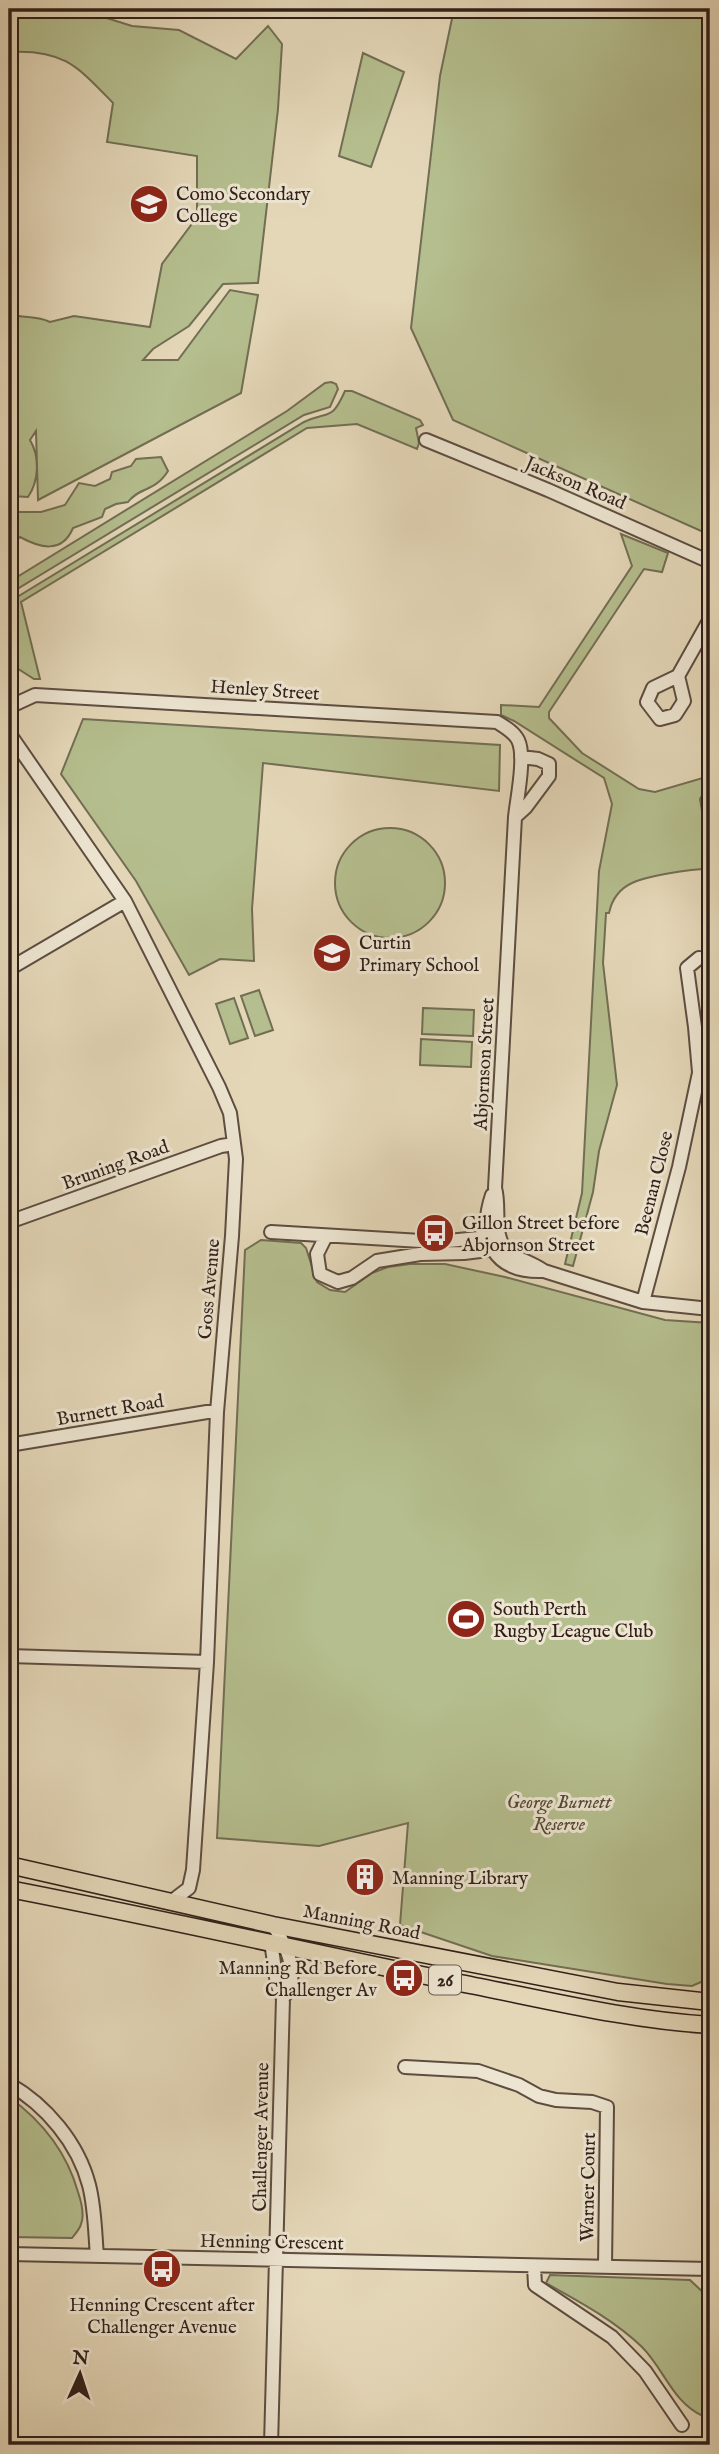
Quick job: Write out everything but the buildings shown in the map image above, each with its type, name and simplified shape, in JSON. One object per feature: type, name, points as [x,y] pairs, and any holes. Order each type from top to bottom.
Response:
[{"type":"main road","name":"Manning Road","points":[[9,1865],[273,1925],[618,1992],[710,2002]]},
{"type":"main road","name":"26","points":[[9,1889],[184,1923],[279,1946],[618,2015],[710,2025]]},
{"type":"street","name":"Jackson Road","points":[[426,440],[710,562]]},
{"type":"street","points":[[678,676],[710,619]]},
{"type":"street","name":"Henley Street","points":[[9,707],[35,695],[207,704],[497,722],[517,737]]},
{"type":"street","name":"Goss Avenue","points":[[9,733],[125,901],[230,1113],[236,1158],[217,1412],[207,1662],[192,1870],[189,1888],[172,1901]]},
{"type":"street","name":"Abjornson Street","points":[[496,1242],[491,1199],[495,1188],[521,757],[521,746],[517,737]]},
{"type":"street","points":[[516,817],[551,770],[544,760],[521,757]]},
{"type":"street","points":[[9,969],[125,901]]},
{"type":"street","name":"Beenan Close","points":[[699,1073],[687,968],[699,958],[710,960]]},
{"type":"street","name":"Beenan Close","points":[[643,1302],[679,1167],[699,1073],[710,1051]]},
{"type":"street","name":"Bruning Road","points":[[9,1222],[221,1146],[234,1144]]},
{"type":"street","points":[[271,1232],[438,1242],[496,1242],[544,1271],[643,1302],[710,1309]]},
{"type":"street","points":[[326,1236],[317,1254],[320,1273],[338,1282],[352,1278],[377,1261],[496,1242]]},
{"type":"street","name":"Burnett Road","points":[[9,1445],[217,1412]]},
{"type":"street","points":[[9,1656],[207,1662]]},
{"type":"street","name":"Challenger Avenue","points":[[271,2445],[283,1998],[290,1990],[291,1963],[279,1946],[273,1925]]},
{"type":"street","name":"Warner Court","points":[[405,2067],[478,2071],[519,2085],[539,2096],[592,2102],[607,2107],[605,2267]]},
{"type":"street","points":[[9,2084],[37,2103],[64,2133],[76,2153],[89,2185],[97,2256]]},
{"type":"street","name":"Henning Crescent","points":[[9,2254],[710,2269]]},
{"type":"street","points":[[534,2266],[536,2285],[612,2337],[645,2371],[682,2425]]},
{"type":"green space","points":[[9,9],[78,9],[132,26],[179,30],[236,59],[268,26],[282,44],[278,109],[258,283],[223,284],[189,326],[153,349],[143,360],[178,360],[230,290],[258,295],[241,393],[38,500],[37,462],[36,476],[28,497],[12,496],[9,493],[9,314],[50,322],[74,316],[150,327],[162,264],[197,217],[197,156],[107,142],[113,103],[90,79],[57,57],[9,52]],"holes":[[[36,431],[37,460],[30,440]]]},
{"type":"green space","points":[[454,9],[710,9],[710,535],[453,420],[411,328],[440,76]]},
{"type":"green space","points":[[363,53],[404,72],[371,167],[339,156]]},
{"type":"green space","points":[[325,383],[336,384],[338,389],[330,407],[304,415],[9,594],[9,582],[287,411]]},
{"type":"green space","points":[[345,391],[352,391],[420,420],[423,425],[416,428],[419,443],[417,449],[357,424],[307,428],[21,602],[40,679],[34,679],[9,663],[9,602],[304,422],[329,414]]},
{"type":"green space","points":[[161,457],[168,471],[158,483],[128,502],[105,509],[102,517],[73,528],[63,542],[43,546],[20,537],[13,543],[9,540],[9,512],[41,512],[65,505],[79,483],[95,486],[110,479],[112,472],[131,466],[136,459]]},
{"type":"green space","points":[[621,534],[668,553],[662,572],[644,569],[549,712],[549,718],[582,753],[639,789],[655,792],[703,778],[710,767],[710,783],[700,799],[705,829],[710,834],[710,869],[671,873],[627,885],[614,899],[609,913],[606,913],[603,963],[617,1085],[573,1266],[565,1264],[582,1193],[599,871],[612,804],[604,778],[501,715],[501,705],[539,707],[632,566]]},
{"type":"green space","points":[[83,719],[500,745],[499,791],[263,763],[252,909],[254,961],[220,959],[189,975],[136,881],[61,774]]},
{"type":"green space","points":[[390,828],[411,832],[429,844],[441,862],[445,883],[441,904],[429,922],[411,934],[390,938],[369,934],[351,922],[339,904],[335,883],[339,862],[351,844],[369,832]]},
{"type":"green space","points":[[259,990],[273,1030],[255,1036],[241,996]]},
{"type":"green space","points":[[234,998],[248,1038],[230,1044],[216,1004]]},
{"type":"green space","points":[[423,1008],[474,1010],[473,1036],[422,1034]]},
{"type":"green space","points":[[421,1039],[472,1042],[471,1067],[420,1065]]},
{"type":"green space","name":"George Burnett Reserve","points":[[261,1240],[301,1243],[306,1248],[317,1282],[330,1290],[345,1292],[372,1273],[388,1267],[445,1264],[505,1277],[665,1320],[710,1323],[710,1978],[692,1986],[667,1984],[492,1956],[400,1925],[408,1823],[319,1846],[217,1838],[245,1250]]},
{"type":"green space","points":[[9,2097],[42,2127],[67,2164],[83,2212],[80,2226],[72,2238],[9,2237]]},
{"type":"green space","points":[[550,2275],[690,2280],[708,2297],[703,2416],[676,2394],[642,2347],[584,2304],[546,2283]]},
{"type":"place","name":"Como Secondary College","points":[[149,204]]},
{"type":"place","name":"Curtin Primary School","points":[[332,953]]},
{"type":"place","name":"Gillon Street before Abjornson Street","points":[[435,1233]]},
{"type":"place","name":"South Perth Rugby League Club","points":[[466,1619]]},
{"type":"place","name":"Manning Library","points":[[365,1877]]},
{"type":"place","name":"Manning Rd Before Challenger Av","points":[[404,1978]]},
{"type":"place","name":"Henning Crescent after Challenger Avenue","points":[[162,2269]]}]
